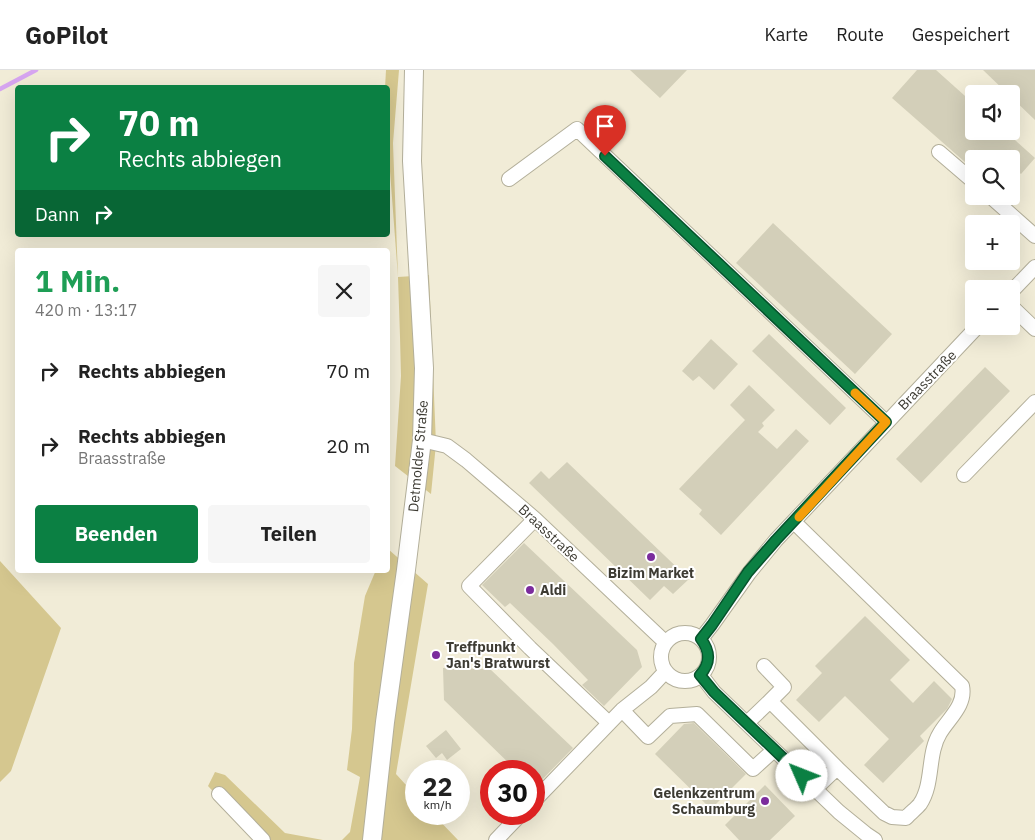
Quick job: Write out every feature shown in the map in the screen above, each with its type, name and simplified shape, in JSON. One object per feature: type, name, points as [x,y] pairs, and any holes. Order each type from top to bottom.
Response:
[{"type":"main road","name":"Detmolder Straße","points":[[372,840],[385,722],[422,440],[424,368],[412,160],[414,70]]},
{"type":"street","points":[[509,179],[577,129],[886,422]]},
{"type":"street","points":[[939,152],[965,174]]},
{"type":"street","points":[[1000,205],[1035,236]]},
{"type":"street","points":[[1020,283],[1035,267]]},
{"type":"street","points":[[1020,313],[1034,325]]},
{"type":"street","name":"Braasstraße","points":[[701,639],[748,572],[776,540],[969,335]]},
{"type":"street","points":[[964,475],[1035,402]]},
{"type":"street","name":"Braasstraße","points":[[422,440],[447,446],[466,460],[535,519],[665,642]]},
{"type":"street","points":[[535,519],[469,586],[530,648],[609,723]]},
{"type":"street","points":[[770,701],[884,813],[892,818],[906,818],[920,804],[929,780],[934,744],[964,695],[962,686],[794,522]]},
{"type":"street","points":[[686,633],[694,634],[701,639],[709,653],[706,669],[700,675],[694,679],[678,680],[665,672],[660,657],[665,642],[671,637],[686,633]]},
{"type":"street","points":[[747,723],[784,687],[764,666]]},
{"type":"street","points":[[545,789],[622,710],[665,672]]},
{"type":"street","points":[[700,675],[714,692],[839,812],[875,840]]},
{"type":"street","points":[[622,710],[648,736],[670,716],[697,714],[753,769],[774,750]]},
{"type":"street","points":[[815,789],[837,768]]},
{"type":"street","points":[[219,794],[263,840]]},
{"type":"street","points":[[496,840],[510,825]]},
{"type":"shaded area","points":[[386,70],[399,70],[393,143],[398,277],[390,171],[390,85],[385,85]]},
{"type":"shaded area","points":[[429,275],[436,444],[431,494],[395,466],[401,376],[398,277]]},
{"type":"shaded area","points":[[390,551],[428,584],[396,774],[405,784],[405,825],[444,825],[458,840],[342,840],[350,832],[360,777],[347,770],[352,729],[354,663],[365,596],[375,573],[390,573]]},
{"type":"shaded area","points":[[0,561],[61,628],[11,771],[0,782]]},
{"type":"shaded area","points":[[215,772],[225,775],[285,833],[323,840],[259,840],[208,786]]},
{"type":"building","points":[[630,70],[687,70],[660,98]]},
{"type":"building","points":[[917,70],[936,70],[965,96],[965,140],[1015,140],[1035,158],[1021,174],[1020,150],[965,150],[965,162],[892,98]]},
{"type":"building","points":[[983,70],[1035,70],[1035,120],[1020,106],[1020,85],[999,85]]},
{"type":"building","points":[[773,223],[892,334],[855,374],[736,263]]},
{"type":"building","points":[[769,334],[846,408],[830,425],[752,351]]},
{"type":"building","points":[[711,339],[738,364],[714,390],[699,376],[693,381],[682,371]]},
{"type":"building","points":[[985,367],[1010,391],[921,483],[896,459]]},
{"type":"building","points":[[749,385],[775,410],[762,423],[764,426],[758,432],[777,449],[796,429],[809,441],[721,535],[699,514],[702,510],[679,489],[745,420],[730,405]]},
{"type":"building","points":[[567,462],[689,579],[673,594],[664,586],[650,600],[529,483],[541,471],[549,479]]},
{"type":"building","points":[[524,543],[637,650],[642,667],[604,706],[582,685],[588,680],[553,644],[510,603],[505,607],[482,585]]},
{"type":"building","points":[[865,616],[910,660],[890,680],[913,703],[934,681],[952,699],[947,709],[920,736],[924,741],[883,783],[864,765],[889,739],[845,696],[819,722],[796,700],[822,673],[815,666]]},
{"type":"building","points":[[443,668],[490,669],[573,748],[545,777],[545,760],[506,760],[444,700]]},
{"type":"building","points":[[694,723],[746,774],[711,809],[655,754],[684,724]]},
{"type":"building","points":[[446,730],[461,749],[447,760],[442,753],[436,758],[426,746]]},
{"type":"building","name":"Gelenkzentrum Schaumburg","points":[[765,785],[795,816],[770,840],[739,840],[725,825]]},
{"type":"waterway","points":[[0,89],[36,70]]},
{"type":"slow traffic","points":[[799,517],[886,422],[855,393]]},
{"type":"place","name":"Bizim Market","points":[[651,557]]},
{"type":"place","name":"Aldi","points":[[530,590]]},
{"type":"place","name":"Treffpunkt Jan's Bratwurst","points":[[436,655]]},
{"type":"place","name":"Gelenkzentrum Schaumburg","points":[[765,801]]},
{"type":"route","points":[[605,156],[886,422],[748,572],[701,639],[709,653],[706,669],[700,675],[714,692],[802,776]]}]
